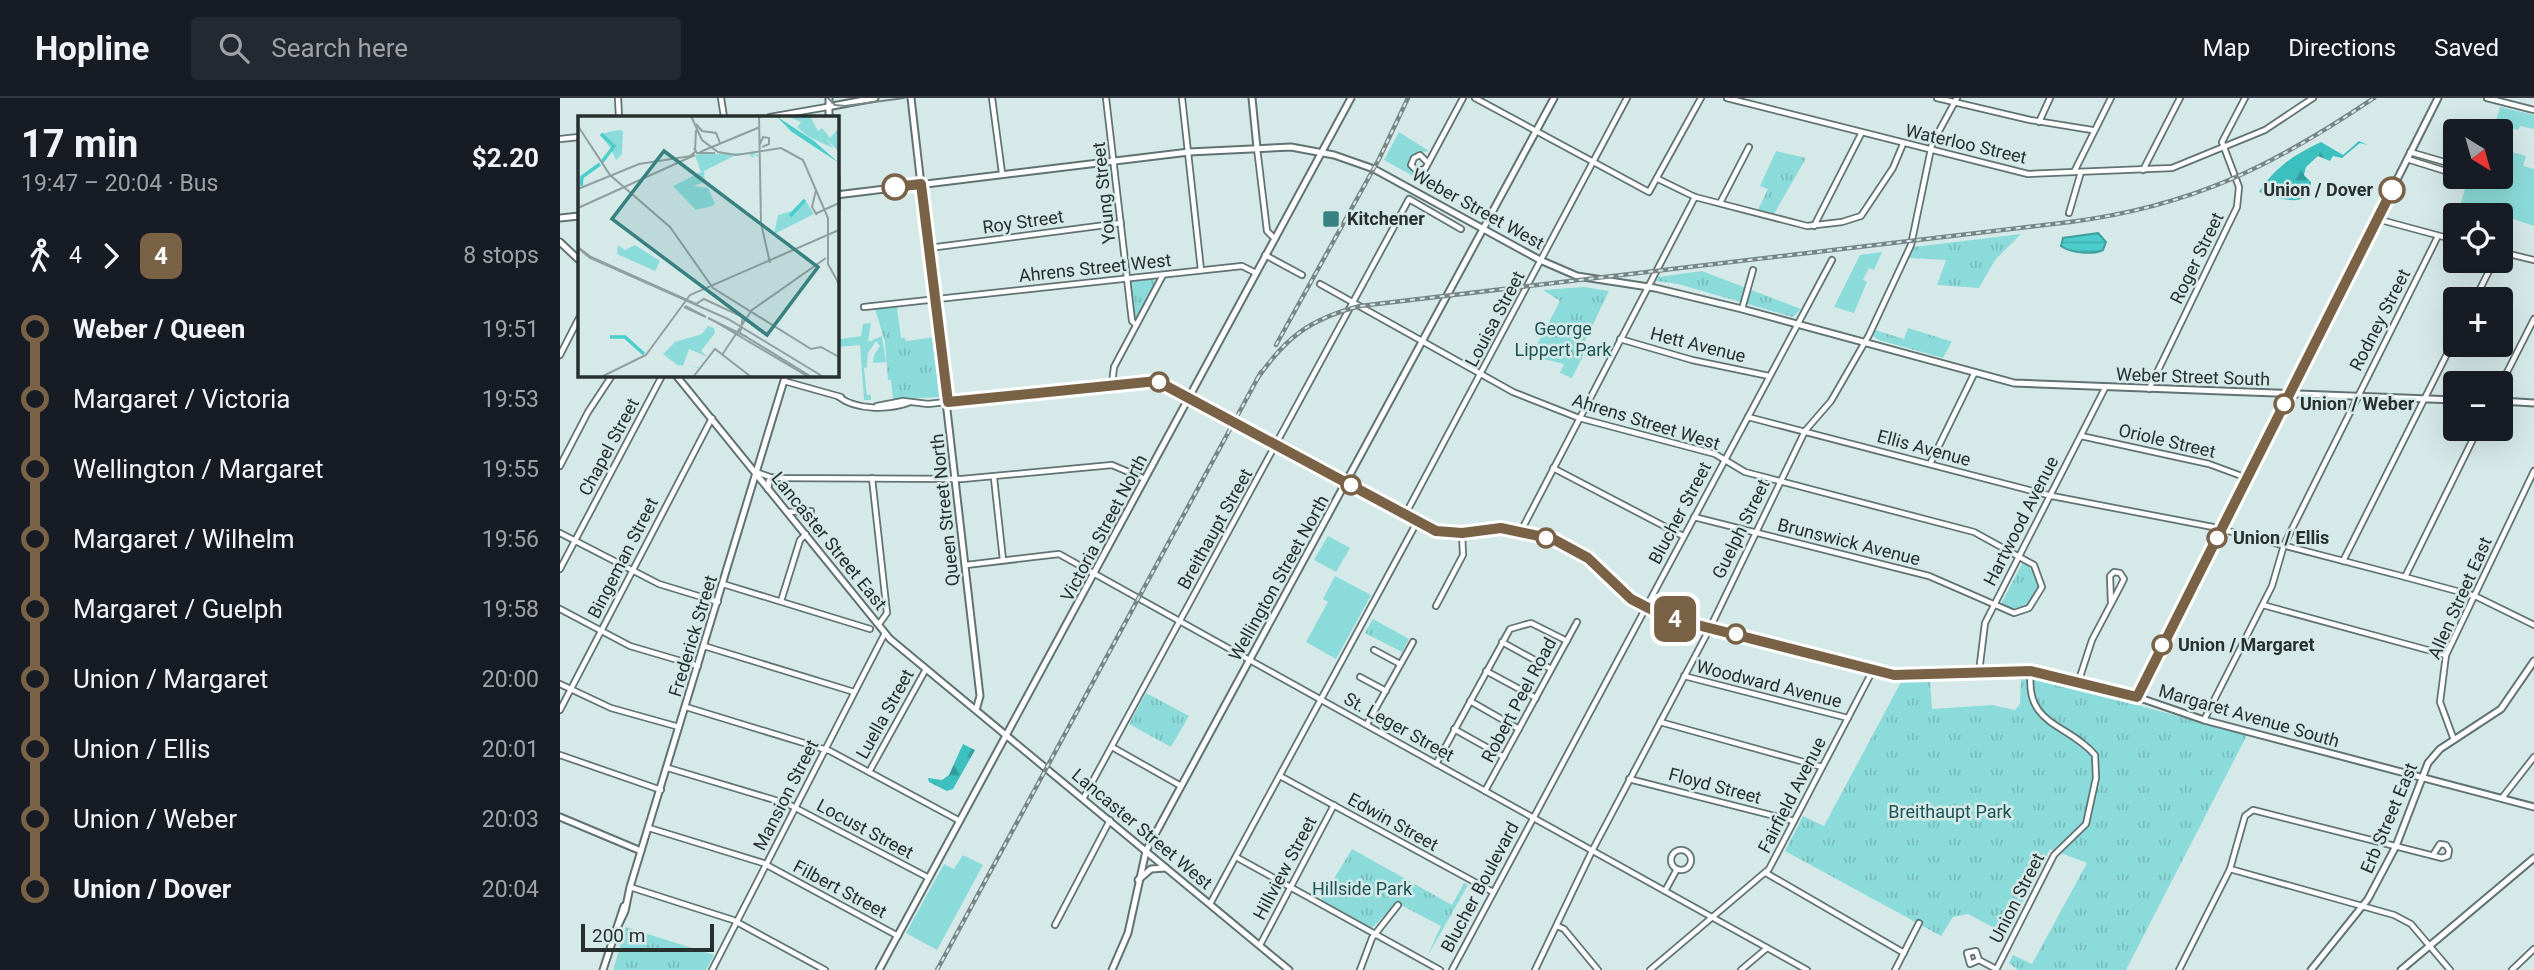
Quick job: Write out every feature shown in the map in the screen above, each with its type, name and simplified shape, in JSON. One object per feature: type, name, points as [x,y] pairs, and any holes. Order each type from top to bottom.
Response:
[{"type":"main road","points":[[822,98],[829,116]]},
{"type":"main road","points":[[827,107],[829,98]]},
{"type":"main road","points":[[827,107],[875,98]]},
{"type":"main road","name":"Queen Street North","points":[[911,98],[957,479],[980,696],[976,710]]},
{"type":"main road","points":[[1252,98],[1257,148]]},
{"type":"main road","name":"Victoria Street North","points":[[879,970],[1351,98]]},
{"type":"main road","name":"Wellington Street North","points":[[1112,970],[1128,933],[1146,851],[1554,98]]},
{"type":"main road","points":[[2137,697],[2438,98]]},
{"type":"main road","name":"Weber Street West","points":[[838,195],[1189,152],[1291,147],[1322,152],[1374,169],[1541,260],[1589,279],[1648,288],[1742,309],[2014,383]]},
{"type":"main road","points":[[560,218],[578,216]]},
{"type":"main road","points":[[560,242],[578,259]]},
{"type":"main road","name":"Lancaster Street East","points":[[677,376],[885,633],[976,710]]},
{"type":"main road","name":"Frederick Street","points":[[603,970],[625,911],[624,906],[785,378]]},
{"type":"main road","name":"Weber Street South","points":[[2014,383],[2443,400]]},
{"type":"main road","name":"Margaret Avenue South","points":[[1190,397],[1436,531],[1462,533],[1501,528],[1521,531],[1570,547],[1588,558],[1619,589],[1666,617],[1902,676],[2031,671],[2137,697],[2204,720],[2534,807]]},
{"type":"main road","points":[[2513,402],[2534,403]]},
{"type":"main road","points":[[768,489],[769,481],[773,478]]},
{"type":"main road","name":"Erb Street East","points":[[2311,970],[2364,906],[2396,846],[2421,776],[2434,754],[2501,709],[2534,661]]},
{"type":"main road","name":"Lancaster Street West","points":[[976,710],[1289,970]]},
{"type":"main road","points":[[560,817],[641,851]]},
{"type":"main road","points":[[2401,970],[2534,858]]},
{"type":"main road","points":[[1138,880],[1151,869],[1166,869]]},
{"type":"street","points":[[618,98],[619,116]]},
{"type":"street","points":[[722,98],[724,116]]},
{"type":"street","points":[[992,98],[1002,173]]},
{"type":"street","name":"Young Street","points":[[1106,98],[1132,321],[1136,325]]},
{"type":"street","points":[[1182,98],[1202,271]]},
{"type":"street","points":[[1427,162],[1463,98]]},
{"type":"street","points":[[1475,98],[1647,192],[1651,191],[1658,179],[1701,98]]},
{"type":"street","name":"Louisa Street","points":[[1405,515],[1627,98]]},
{"type":"street","name":"Waterloo Street","points":[[1727,98],[2028,174],[2172,169],[2265,130],[2313,98]]},
{"type":"street","points":[[1937,98],[1956,100],[2039,122],[2092,130]]},
{"type":"street","points":[[2039,122],[2050,98]]},
{"type":"street","points":[[2074,172],[2092,130],[2111,98]]},
{"type":"street","points":[[2143,170],[2180,98]]},
{"type":"street","points":[[2223,148],[2222,142],[2245,98]]},
{"type":"street","points":[[2487,98],[2534,110]]},
{"type":"street","name":"Guelph Street","points":[[1535,970],[1592,851],[1710,628],[1805,431],[1828,406],[1865,343],[1911,245],[1931,151],[1956,100]]},
{"type":"street","points":[[776,116],[827,107]]},
{"type":"street","points":[[1814,227],[1861,133]]},
{"type":"street","points":[[560,139],[578,137]]},
{"type":"street","points":[[1658,179],[1695,197],[1814,227],[1861,216],[1893,168],[1903,144]]},
{"type":"street","points":[[1720,203],[1749,147]]},
{"type":"street","points":[[1257,148],[1267,231],[1275,239]]},
{"type":"street","name":"Roger Street","points":[[2148,390],[2237,207],[2239,187],[2223,148]]},
{"type":"street","points":[[2410,152],[2443,162]]},
{"type":"street","points":[[2407,159],[2443,170]]},
{"type":"street","points":[[2068,213],[2081,172]]},
{"type":"street","points":[[1521,531],[1695,197]]},
{"type":"street","name":"Weber Street West","points":[[1409,199],[1461,229]]},
{"type":"street","name":"Breithaupt Street","points":[[1083,799],[1409,199]]},
{"type":"street","points":[[2377,219],[2443,237]]},
{"type":"street","name":"Roy Street","points":[[929,248],[1121,223]]},
{"type":"street","name":"Rodney Street","points":[[2204,720],[2263,605],[2284,545],[2438,236]]},
{"type":"street","points":[[2513,255],[2534,260]]},
{"type":"street","points":[[1265,256],[1302,275]]},
{"type":"street","name":"Blucher Street","points":[[1533,817],[1832,260]]},
{"type":"street","name":"Ahrens Street West","points":[[864,307],[1244,266],[1256,273]]},
{"type":"street","points":[[1742,309],[1753,270]]},
{"type":"street","points":[[1112,384],[1114,367],[1163,275]]},
{"type":"street","name":"Ahrens Street West","points":[[1320,284],[1513,392],[1579,418],[1715,454],[1745,472],[1779,482],[1974,532],[2020,556]]},
{"type":"street","points":[[2508,371],[2534,319]]},
{"type":"street","points":[[560,355],[578,320]]},
{"type":"street","name":"Hett Avenue","points":[[1620,339],[1692,360],[1769,376]]},
{"type":"street","points":[[2343,561],[2446,357]]},
{"type":"street","points":[[1930,464],[1975,372]]},
{"type":"street","points":[[560,466],[588,412],[612,376]]},
{"type":"street","name":"Chapel Street","points":[[560,569],[662,376]]},
{"type":"street","points":[[785,378],[853,404],[894,407],[910,402],[948,402],[1153,380],[1190,397]]},
{"type":"street","name":"Hartwood Avenue","points":[[1979,673],[1985,623],[2052,496],[2105,387]]},
{"type":"street","name":"Ellis Avenue","points":[[1748,417],[2052,496],[2284,545],[2475,596],[2534,625]]},
{"type":"street","name":"Bingeman Street","points":[[560,710],[712,418]]},
{"type":"street","name":"Oriole Street","points":[[2081,436],[2209,464],[2246,478]]},
{"type":"street","points":[[2404,577],[2472,441]]},
{"type":"street","points":[[756,472],[773,478],[957,479],[994,478],[1112,465],[1146,479]]},
{"type":"street","points":[[1553,468],[1683,536]]},
{"type":"street","name":"Allen Street East","points":[[2454,740],[2440,702],[2446,655],[2534,471]]},
{"type":"street","points":[[872,478],[887,614],[879,624]]},
{"type":"street","points":[[994,478],[1003,560]]},
{"type":"street","points":[[787,512],[811,511]]},
{"type":"street","name":"Brunswick Avenue","points":[[1694,517],[1929,576],[2014,613],[2029,608],[2042,587],[2039,571],[2020,556]]},
{"type":"street","points":[[1210,904],[1417,522]]},
{"type":"street","points":[[560,533],[664,586],[718,602]]},
{"type":"street","points":[[1436,606],[1463,555],[1462,533]]},
{"type":"street","points":[[781,601],[800,540],[806,534]]},
{"type":"street","name":"St. Leger Street","points":[[965,565],[1059,554],[1807,970]]},
{"type":"street","points":[[2078,684],[2092,640],[2124,579],[2120,573],[2114,572],[2110,576],[2111,603]]},
{"type":"street","points":[[723,584],[870,629]]},
{"type":"street","points":[[2263,605],[2446,655]]},
{"type":"street","points":[[560,609],[631,646],[698,666]]},
{"type":"street","name":"Robert Peel Road","points":[[1485,791],[1577,622]]},
{"type":"street","points":[[1436,764],[1510,629],[1531,623],[1567,641]]},
{"type":"street","name":"Mansion Street","points":[[712,970],[885,633]]},
{"type":"street","points":[[1367,725],[1413,642]]},
{"type":"street","points":[[1502,642],[1552,669]]},
{"type":"street","points":[[704,646],[854,692]]},
{"type":"street","points":[[1374,650],[1400,664]]},
{"type":"street","name":"Luella Street","points":[[869,772],[926,669]]},
{"type":"street","name":"Fairfield Avenue","points":[[1650,970],[1766,873],[1873,670]]},
{"type":"street","points":[[1486,671],[1535,698]]},
{"type":"street","name":"Union Street","points":[[1996,969],[2054,855],[2086,824],[2096,778],[2095,755],[2046,719],[2034,705],[2030,692],[2031,671]]},
{"type":"street","name":"Woodward Avenue","points":[[1684,676],[1848,718]]},
{"type":"street","points":[[1360,677],[1386,691]]},
{"type":"street","points":[[560,684],[611,708],[680,727]]},
{"type":"street","points":[[1470,701],[1519,729]]},
{"type":"street","points":[[686,707],[826,750],[960,821]]},
{"type":"street","points":[[1660,722],[1822,767]]},
{"type":"street","points":[[1454,730],[1504,757]]},
{"type":"street","points":[[1112,747],[1181,786]]},
{"type":"street","points":[[560,755],[661,789]]},
{"type":"street","points":[[2502,797],[2534,757]]},
{"type":"street","name":"Locust Street","points":[[668,768],[796,808],[929,878]]},
{"type":"street","name":"Edwin Street","points":[[1280,776],[1493,892]]},
{"type":"street","name":"Floyd Street","points":[[1629,779],[1794,821]]},
{"type":"street","name":"Hillview Street","points":[[1260,945],[1334,805]]},
{"type":"street","points":[[2179,970],[2230,869],[2242,822],[2253,810],[2433,855]]},
{"type":"street","name":"Blucher Boulevard","points":[[1452,970],[1533,817]]},
{"type":"street","points":[[1055,925],[1110,821]]},
{"type":"street","name":"Filbert Street","points":[[649,828],[766,865],[898,936]]},
{"type":"street","points":[[1681,850],[1686,852],[1691,860],[1690,865],[1682,870],[1677,869],[1672,860],[1673,855],[1681,850]]},
{"type":"street","points":[[1236,857],[1440,970]]},
{"type":"street","points":[[1665,891],[1677,869]]},
{"type":"street","points":[[2230,869],[2364,906],[2410,924],[2449,970]]},
{"type":"street","points":[[1766,873],[1904,953]]},
{"type":"street","points":[[630,887],[737,922],[825,970]]},
{"type":"street","points":[[1360,970],[1375,934],[1398,905]]},
{"type":"street","points":[[1895,970],[1919,923]]},
{"type":"street","points":[[1557,926],[1564,929],[1598,970]]},
{"type":"street","points":[[1741,970],[1767,948]]},
{"type":"street","points":[[2512,970],[2534,949]]},
{"type":"street","points":[[1979,960],[1996,969]]},
{"type":"street","points":[[1659,963],[1663,968]]},
{"type":"green space","points":[[2500,107],[2534,115],[2534,129],[2520,126],[2518,130],[2513,129],[2513,119],[2496,119]]},
{"type":"green space","points":[[1399,132],[1429,151],[1416,154],[1409,161],[1412,172],[1424,177],[1422,181],[1384,160]]},
{"type":"green space","points":[[2359,141],[2368,145],[2360,143],[2342,158],[2333,156],[2330,161],[2318,156],[2306,167],[2304,175],[2311,182],[2305,197],[2291,200],[2259,192],[2279,169],[2311,147],[2321,142],[2343,155]]},
{"type":"green space","points":[[1776,151],[1806,158],[1774,214],[1758,210],[1768,189],[1760,186]]},
{"type":"green space","points":[[2513,152],[2526,156],[2523,166],[2534,169],[2534,226],[2513,219],[2513,203],[2461,203],[2465,189],[2513,189]]},
{"type":"green space","points":[[2021,234],[1995,260],[1979,288],[1937,285],[1946,260],[1909,258],[1914,247]]},
{"type":"green space","points":[[1882,252],[1874,270],[1869,268],[1863,280],[1867,282],[1854,313],[1834,307],[1860,255]]},
{"type":"green space","points":[[1702,271],[1801,309],[1793,317],[1678,284],[1656,281],[1658,277]]},
{"type":"green space","points":[[1153,279],[1157,283],[1135,320],[1130,282]]},
{"type":"green space","name":"George Lippert Park","points":[[1584,287],[1609,291],[1584,343],[1583,356],[1572,378],[1560,373],[1564,364],[1531,356],[1560,301],[1543,290]]},
{"type":"green space","points":[[897,307],[901,338],[906,341],[936,337],[942,397],[893,399],[891,380],[888,380],[885,342],[875,309]]},
{"type":"green space","points":[[871,323],[868,342],[882,336],[886,362],[873,363],[874,355],[880,346],[876,341],[868,353],[867,367],[864,368],[867,395],[871,395],[871,400],[864,400],[860,345],[838,347],[838,332],[841,339],[861,336],[863,324]]},
{"type":"green space","points":[[1908,328],[1952,341],[1943,358],[1873,336],[1875,330],[1904,339]]},
{"type":"green space","points":[[1328,536],[1350,548],[1336,572],[1314,560]]},
{"type":"green space","points":[[2023,562],[2037,574],[2039,587],[2026,607],[2011,609],[2001,604]]},
{"type":"green space","points":[[1335,576],[1371,595],[1336,659],[1306,642],[1328,602],[1323,599]]},
{"type":"green space","points":[[1373,619],[1409,639],[1402,652],[1365,633]]},
{"type":"green space","name":"Breithaupt Park","points":[[2021,678],[2042,679],[2247,735],[2126,970],[2018,970],[2009,963],[2013,955],[2032,964],[2087,863],[2050,849],[2006,934],[1968,914],[1953,917],[1941,936],[1785,851],[1803,816],[1824,826],[1901,682],[1930,682],[1932,709],[1992,705],[2015,710],[2020,704]]},
{"type":"green space","points":[[1146,693],[1189,716],[1171,747],[1129,724]]},
{"type":"green space","points":[[963,744],[975,750],[953,789],[947,791],[929,782],[928,778],[942,780],[949,775]]},
{"type":"green space","name":"Hillside Park","points":[[1352,849],[1452,905],[1464,883],[1468,885],[1427,957],[1441,926],[1397,903],[1372,928],[1321,900]]},
{"type":"green space","points":[[963,855],[983,865],[937,950],[906,933],[944,864],[954,869]]},
{"type":"green space","points":[[626,927],[714,955],[706,970],[613,970]]},
{"type":"shaded area","points":[[2098,233],[2106,242],[2103,250],[2099,252],[2076,252],[2061,246],[2063,238]]},
{"type":"tram line","points":[[828,98],[835,105],[845,106],[904,98]]},
{"type":"railway","points":[[1276,345],[1379,159],[1408,98]]},
{"type":"railway","points":[[1257,379],[1278,352],[1301,332],[1327,317],[1360,306],[2070,222],[2155,205],[2194,194],[2266,163],[2374,98]]},
{"type":"railway","points":[[937,970],[1261,372]]},
{"type":"bus line","name":"4","points":[[895,187],[921,184],[948,402],[1157,381],[1436,531],[1462,533],[1501,528],[1553,539],[1588,558],[1631,599],[1666,617],[1894,675],[2031,671],[2137,697],[2392,190]]},
{"type":"place","name":"Union / Dover","points":[[2392,190]]},
{"type":"place","name":"Kitchener","points":[[1331,219]]},
{"type":"place","name":"Union / Weber","points":[[2284,404]]},
{"type":"place","name":"Union / Ellis","points":[[2217,538]]},
{"type":"place","name":"Union / Margaret","points":[[2162,645]]}]
